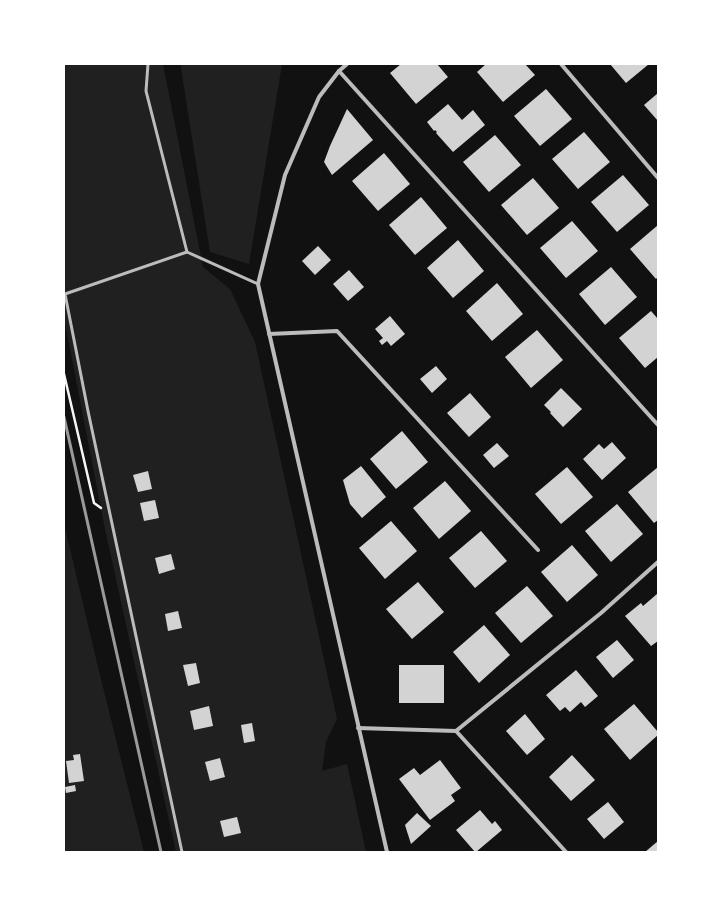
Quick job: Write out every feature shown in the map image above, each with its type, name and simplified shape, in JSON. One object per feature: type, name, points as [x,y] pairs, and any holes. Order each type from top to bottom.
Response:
[{"type":"street","points":[[347,64],[339,71],[319,97],[285,174],[258,284],[387,852]]},
{"type":"street","points":[[561,64],[658,178]]},
{"type":"street","points":[[339,71],[658,425]]},
{"type":"street","points":[[269,334],[337,331],[538,550]]},
{"type":"street","points":[[358,728],[456,731],[601,613],[658,562]]},
{"type":"street","points":[[456,731],[566,852]]},
{"type":"lane","points":[[148,64],[146,91],[188,252]]},
{"type":"lane","points":[[182,852],[110,516],[65,294],[188,252],[258,284]]},
{"type":"path","points":[[64,374],[94,503],[110,516]]},
{"type":"shaded area","points":[[64,64],[163,64],[203,267],[230,289],[255,342],[337,719],[326,742],[322,771],[347,764],[366,852],[176,852],[105,529],[64,318]]},
{"type":"shaded area","points":[[182,64],[282,64],[249,264],[210,252],[181,68]]},
{"type":"shaded area","points":[[64,523],[97,663],[144,852],[64,852]]},
{"type":"building","points":[[401,64],[437,64],[448,77],[416,104],[390,73]]},
{"type":"building","points":[[486,64],[525,64],[535,75],[503,102],[477,72]]},
{"type":"building","points":[[610,64],[649,64],[626,83]]},
{"type":"building","points":[[546,89],[572,119],[540,146],[514,116]]},
{"type":"building","points":[[658,93],[658,121],[644,105]]},
{"type":"building","points":[[448,104],[462,120],[473,110],[485,125],[453,152],[427,122]]},
{"type":"building","points":[[347,109],[373,140],[332,175],[324,162]]},
{"type":"building","points":[[584,132],[610,162],[578,189],[552,159]]},
{"type":"building","points":[[495,135],[521,165],[489,192],[463,162]]},
{"type":"building","points":[[384,153],[410,184],[378,211],[352,181]]},
{"type":"building","points":[[623,175],[649,205],[617,232],[591,202]]},
{"type":"building","points":[[533,178],[559,208],[527,235],[501,205]]},
{"type":"building","points":[[421,197],[447,228],[415,255],[389,225]]},
{"type":"building","points":[[572,221],[598,251],[566,278],[540,248]]},
{"type":"building","points":[[658,225],[658,277],[656,279],[630,249]]},
{"type":"building","points":[[458,240],[484,271],[453,298],[427,268]]},
{"type":"building","points":[[318,246],[331,260],[315,275],[302,261]]},
{"type":"building","points":[[611,267],[637,297],[605,325],[579,294]]},
{"type":"building","points":[[349,270],[364,287],[348,301],[333,284]]},
{"type":"building","points":[[497,283],[523,314],[492,341],[466,311]]},
{"type":"building","points":[[651,311],[658,319],[658,357],[645,368],[619,338]]},
{"type":"building","points":[[390,316],[405,334],[391,346],[387,341],[382,345],[379,341],[383,338],[375,329]]},
{"type":"building","points":[[537,330],[563,360],[531,388],[505,357]]},
{"type":"building","points":[[436,366],[447,379],[432,393],[420,379]]},
{"type":"building","points":[[561,388],[582,409],[563,427],[544,405]]},
{"type":"building","points":[[470,393],[491,417],[469,437],[447,413]]},
{"type":"building","points":[[402,431],[428,462],[396,489],[370,459]]},
{"type":"building","points":[[612,442],[626,458],[602,480],[583,459],[599,444],[604,449]]},
{"type":"building","points":[[497,443],[509,456],[494,468],[483,455]]},
{"type":"building","points":[[361,466],[386,497],[362,518],[350,504],[343,480]]},
{"type":"building","points":[[567,467],[593,497],[561,524],[535,494]]},
{"type":"building","points":[[658,467],[658,520],[654,523],[628,492]]},
{"type":"building","points":[[148,471],[152,489],[138,492],[133,475]]},
{"type":"building","points":[[445,481],[471,511],[439,539],[413,508]]},
{"type":"building","points":[[155,500],[159,518],[144,521],[140,503]]},
{"type":"building","points":[[617,504],[643,534],[611,562],[585,531]]},
{"type":"building","points":[[391,521],[417,551],[385,579],[359,548]]},
{"type":"building","points":[[481,531],[507,561],[475,588],[449,558]]},
{"type":"building","points":[[572,545],[598,575],[567,602],[541,572]]},
{"type":"building","points":[[171,554],[175,569],[159,574],[155,558]]},
{"type":"building","points":[[418,582],[444,612],[412,639],[386,609]]},
{"type":"building","points":[[527,586],[553,616],[521,643],[495,613]]},
{"type":"building","points":[[657,594],[658,641],[651,646],[625,616],[641,603],[643,606]]},
{"type":"building","points":[[178,611],[182,628],[168,631],[165,614]]},
{"type":"building","points":[[484,625],[510,655],[479,683],[453,652]]},
{"type":"building","points":[[617,640],[634,660],[613,678],[596,657]]},
{"type":"building","points":[[196,663],[200,683],[188,686],[183,665]]},
{"type":"building","points":[[399,665],[444,665],[444,703],[399,703]]},
{"type":"building","points":[[576,670],[598,696],[585,707],[581,702],[570,712],[565,707],[560,711],[546,695]]},
{"type":"building","points":[[634,704],[658,732],[658,735],[630,760],[604,729]]},
{"type":"building","points":[[209,706],[213,726],[194,730],[190,711]]},
{"type":"building","points":[[525,714],[545,739],[527,755],[506,731]]},
{"type":"building","points":[[252,723],[255,741],[244,743],[241,725]]},
{"type":"building","points":[[80,754],[84,781],[69,783],[66,761],[74,760],[73,755]]},
{"type":"building","points":[[572,755],[595,780],[571,801],[549,777]]},
{"type":"building","points":[[220,758],[225,777],[210,781],[205,762]]},
{"type":"building","points":[[440,760],[461,788],[451,795],[455,801],[430,820],[399,779],[414,768],[420,775]]},
{"type":"building","points":[[75,785],[76,791],[66,793],[65,787]]},
{"type":"building","points":[[608,802],[624,822],[604,839],[587,819]]},
{"type":"building","points":[[480,810],[492,824],[495,821],[502,830],[475,852],[456,830]]},
{"type":"building","points":[[417,813],[431,826],[411,844],[405,825]]},
{"type":"building","points":[[237,817],[241,833],[224,837],[220,821]]},
{"type":"building","points":[[658,841],[658,852],[645,852]]},
{"type":"railway","points":[[64,417],[161,852]]}]
